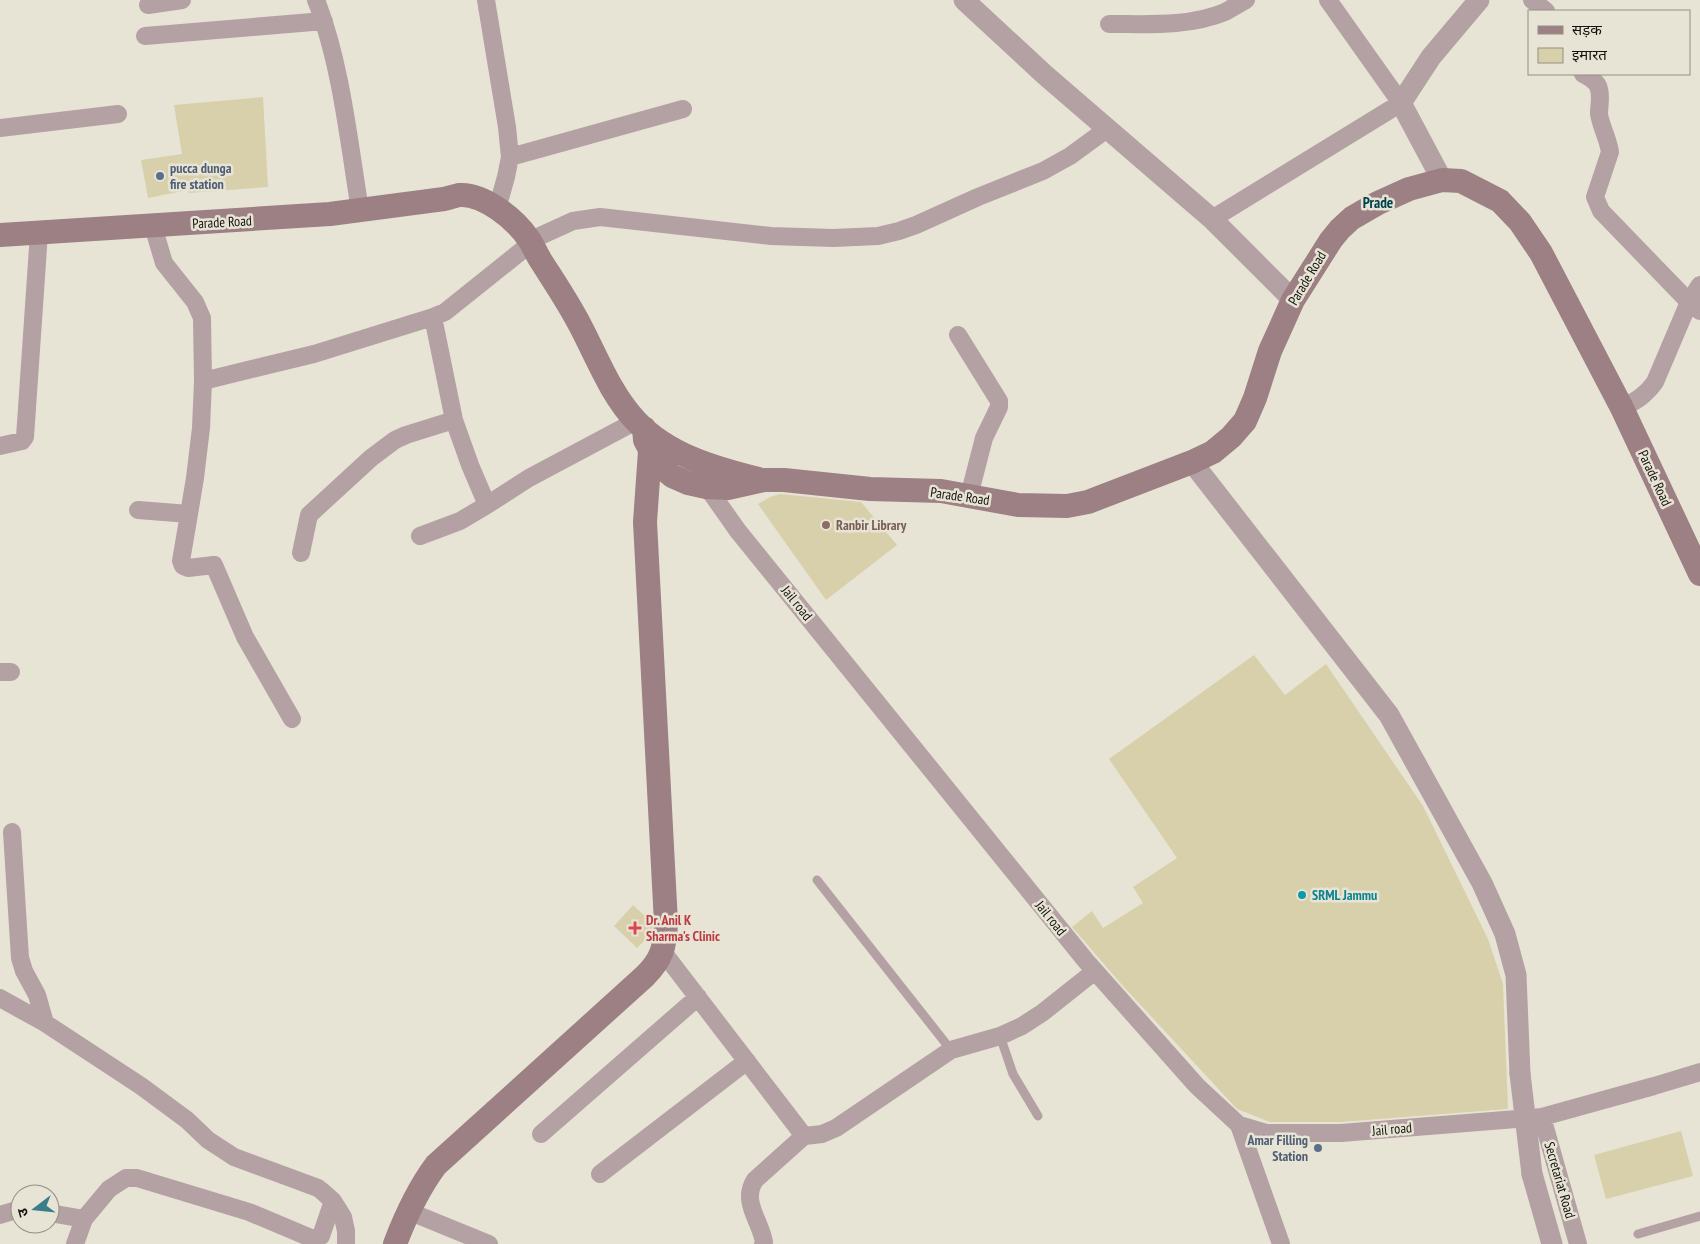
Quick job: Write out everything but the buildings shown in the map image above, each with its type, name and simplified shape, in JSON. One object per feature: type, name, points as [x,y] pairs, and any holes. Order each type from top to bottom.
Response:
[{"type":"main road","name":"Parade Road","points":[[643,433],[689,459],[732,473],[764,480],[942,491],[1018,505],[1067,506],[1088,502],[1192,462],[1213,452],[1231,437],[1245,421],[1255,398],[1270,351],[1293,300],[1331,240],[1352,218],[1378,203],[1409,189],[1442,180],[1461,181],[1500,201],[1520,222],[1541,253],[1622,408],[1700,574]]},
{"type":"main road","name":"Parade Road","points":[[0,235],[275,218],[360,210],[444,199],[459,195],[470,196],[498,208],[520,227],[532,250],[558,286],[620,402],[643,433],[658,464],[672,476],[688,483],[706,487],[728,488],[764,480]]},
{"type":"main road","name":"Parade Road","points":[[444,199],[456,206],[492,218],[532,250]]},
{"type":"main road","points":[[396,1244],[408,1211],[426,1178],[436,1165],[645,976],[663,952],[666,924],[645,522],[643,433]]},
{"type":"street","points":[[148,4],[182,0]]},
{"type":"street","points":[[316,0],[324,21],[338,77],[360,210]]},
{"type":"street","points":[[486,0],[507,127],[510,157],[498,208]]},
{"type":"street","points":[[964,0],[1045,75],[1212,219],[1293,300]]},
{"type":"street","points":[[1109,24],[1190,21],[1226,11],[1246,0]]},
{"type":"street","points":[[1328,0],[1401,103],[1442,180]]},
{"type":"street","points":[[1212,219],[1401,103],[1431,57],[1479,0]]},
{"type":"street","points":[[1532,0],[1545,10]]},
{"type":"street","points":[[145,36],[324,21]]},
{"type":"street","points":[[1585,75],[1592,79],[1598,86],[1600,96],[1599,113],[1610,152],[1595,197],[1598,205],[1601,211],[1694,307]]},
{"type":"street","points":[[510,157],[682,109]]},
{"type":"street","points":[[0,128],[118,114]]},
{"type":"street","points":[[203,381],[314,354],[433,317],[444,312],[532,250],[559,226],[578,220],[600,217],[771,236],[833,238],[878,236],[916,225],[978,197],[1043,171],[1070,156],[1108,129]]},
{"type":"street","points":[[153,226],[164,263],[195,302],[202,318],[203,381],[200,437],[181,561],[183,566],[188,568],[214,565],[245,637],[292,719]]},
{"type":"street","points":[[0,446],[22,441],[25,437],[39,233]]},
{"type":"street","points":[[1622,408],[1638,400],[1656,382],[1694,307],[1700,285]]},
{"type":"street","points":[[433,317],[454,420],[487,505]]},
{"type":"street","points":[[958,335],[999,401],[999,407],[984,438],[977,459],[969,496]]},
{"type":"street","points":[[301,554],[309,515],[371,458],[395,440],[454,420]]},
{"type":"street","points":[[420,536],[454,524],[529,478],[643,433]]},
{"type":"street","name":"Jail road","points":[[689,459],[706,487],[738,531],[1095,971],[1197,1086],[1239,1125],[1266,1133],[1341,1133],[1542,1117],[1700,1072]]},
{"type":"street","points":[[1192,462],[1389,715],[1482,883],[1505,934],[1516,975],[1520,1074],[1532,1174],[1552,1244]]},
{"type":"street","points":[[138,510],[189,514]]},
{"type":"street","points":[[12,832],[20,958],[24,971],[37,995],[45,1023]]},
{"type":"street","points":[[663,952],[804,1136]]},
{"type":"street","points":[[763,1244],[763,1234],[748,1199],[750,1188],[755,1180],[804,1136],[822,1134],[836,1128],[951,1050],[1000,1036],[1042,1013],[1095,971]]},
{"type":"street","points":[[541,1134],[698,997]]},
{"type":"street","points":[[0,998],[45,1023],[141,1086],[234,1158],[318,1188],[333,1201],[343,1217],[346,1244]]},
{"type":"street","points":[[600,1174],[747,1061]]},
{"type":"street","name":"Secretariat Road","points":[[1542,1117],[1578,1244]]},
{"type":"street","points":[[1239,1125],[1281,1244]]},
{"type":"street","points":[[74,1244],[84,1218],[108,1188],[126,1178],[137,1178],[249,1212],[311,1238],[321,1236],[333,1201]]},
{"type":"street","points":[[408,1211],[489,1244]]},
{"type":"street","points":[[60,1214],[84,1218]]},
{"type":"lane","points":[[817,880],[951,1050]]},
{"type":"lane","points":[[1000,1036],[1013,1074],[1038,1116]]},
{"type":"lane","points":[[1638,1234],[1700,1216]]},
{"type":"place","name":"pucca dunga fire station","points":[[160,176]]},
{"type":"place","name":"Ranbir Library","points":[[826,525]]},
{"type":"place","name":"SRML Jammu","points":[[1302,895]]},
{"type":"place","name":"Dr. Anil K Sharma's Clinic","points":[[635,928]]},
{"type":"place","name":"Amar Filling Station","points":[[1318,1148]]},
{"type":"district","name":"Prade","points":[[1378,203]]}]
